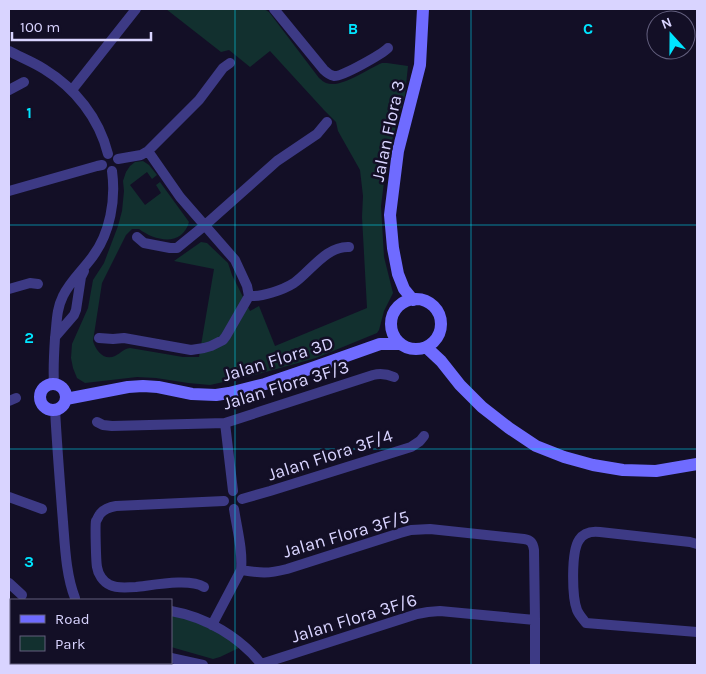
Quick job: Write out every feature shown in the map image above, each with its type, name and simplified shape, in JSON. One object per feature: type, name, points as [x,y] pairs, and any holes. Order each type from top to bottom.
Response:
[{"type":"street","points":[[72,90],[136,9]]},
{"type":"street","points":[[275,9],[324,70],[333,76],[342,74],[388,48]]},
{"type":"street","name":"Jalan Flora 3","points":[[423,9],[420,65],[398,151],[390,215],[392,248],[398,274],[404,289],[414,300],[429,303],[439,314],[441,330],[438,337],[441,361]]},
{"type":"street","points":[[9,51],[42,67],[72,90],[96,122],[108,154]]},
{"type":"street","points":[[118,159],[137,156],[148,151],[199,100],[223,68],[230,62]]},
{"type":"street","points":[[9,90],[24,82]]},
{"type":"street","points":[[137,237],[144,243],[174,249],[180,246],[277,161],[318,134],[327,122]]},
{"type":"street","points":[[99,338],[124,338],[191,350],[204,348],[218,343],[226,336],[249,296],[247,286],[235,260],[180,197],[148,151]]},
{"type":"street","points":[[108,154],[115,155],[118,159],[118,166],[112,171],[107,171],[101,162],[103,157],[108,154]]},
{"type":"street","points":[[9,191],[102,165]]},
{"type":"street","points":[[54,384],[53,360],[57,313],[63,296],[94,256],[107,229],[113,197],[112,171]]},
{"type":"street","points":[[249,296],[260,296],[288,286],[331,252],[339,248],[349,247]]},
{"type":"street","points":[[55,336],[74,315],[81,277],[86,264]]},
{"type":"street","points":[[9,289],[30,283],[38,284]]},
{"type":"street","points":[[404,289],[399,306],[391,321],[395,338],[401,344],[417,349],[426,348],[438,337]]},
{"type":"street","points":[[399,306],[414,300]]},
{"type":"street","points":[[380,344],[392,330]]},
{"type":"street","name":"Jalan Flora 3D","points":[[66,398],[143,386],[216,396],[265,384],[380,344],[401,344]]},
{"type":"street","points":[[426,348],[441,361],[460,385],[482,407],[536,446],[593,465],[623,470],[656,471],[697,464]]},
{"type":"street","name":"Jalan Flora 3F/3","points":[[98,422],[103,425],[112,426],[225,423],[374,375],[388,374],[394,378]]},
{"type":"street","points":[[54,384],[62,387],[66,394],[62,406],[54,410],[43,405],[40,397],[46,386],[54,384]]},
{"type":"street","points":[[54,410],[64,538],[70,580],[77,599]]},
{"type":"street","points":[[225,423],[233,491]]},
{"type":"street","name":"Jalan Flora 3F/4","points":[[242,499],[411,447],[424,436]]},
{"type":"street","points":[[233,491],[239,493],[242,499],[239,506],[229,508],[224,501],[225,495],[233,491]]},
{"type":"street","points":[[9,497],[42,509]]},
{"type":"street","points":[[204,587],[189,582],[127,588],[109,585],[97,567],[96,522],[102,512],[116,506],[224,501]]},
{"type":"street","points":[[212,624],[240,570],[240,544],[234,508]]},
{"type":"street","name":"Jalan Flora 3F/5","points":[[240,570],[260,573],[287,569],[400,532],[417,529],[466,532],[524,539],[532,543],[534,550],[535,620]]},
{"type":"street","points":[[695,542],[588,532],[580,539],[576,546],[573,574],[576,604],[580,615],[586,623],[697,632]]},
{"type":"street","points":[[9,583],[22,595]]},
{"type":"street","points":[[172,611],[184,613],[212,624],[240,643],[262,665]]},
{"type":"street","name":"Jalan Flora 3F/6","points":[[262,665],[428,612],[440,611],[535,620]]},
{"type":"street","points":[[535,620],[535,663]]},
{"type":"street","points":[[172,658],[203,665]]},
{"type":"green space","points":[[166,9],[264,9],[269,12],[319,78],[326,83],[332,84],[346,81],[382,63],[408,66],[405,95],[387,158],[381,206],[384,257],[393,293],[384,311],[377,333],[316,358],[210,385],[137,377],[85,383],[77,378],[71,358],[72,344],[88,308],[93,280],[104,263],[118,226],[122,211],[123,181],[126,172],[135,162],[143,161],[157,175],[152,179],[147,172],[130,185],[145,205],[161,193],[156,185],[160,182],[189,222],[185,230],[174,238],[160,239],[139,229],[132,229],[126,235],[102,283],[93,341],[98,351],[104,356],[115,356],[130,348],[183,357],[199,357],[214,269],[174,261],[201,242],[207,243],[228,263],[250,311],[259,306],[275,346],[367,308],[362,217],[363,196],[360,170],[338,131],[336,122],[270,51],[250,67],[229,50],[221,52]]},
{"type":"green space","points":[[172,615],[194,619],[243,646],[213,659],[172,647]]},
{"type":"green space","points":[[25,664],[130,664],[129,665]]}]
